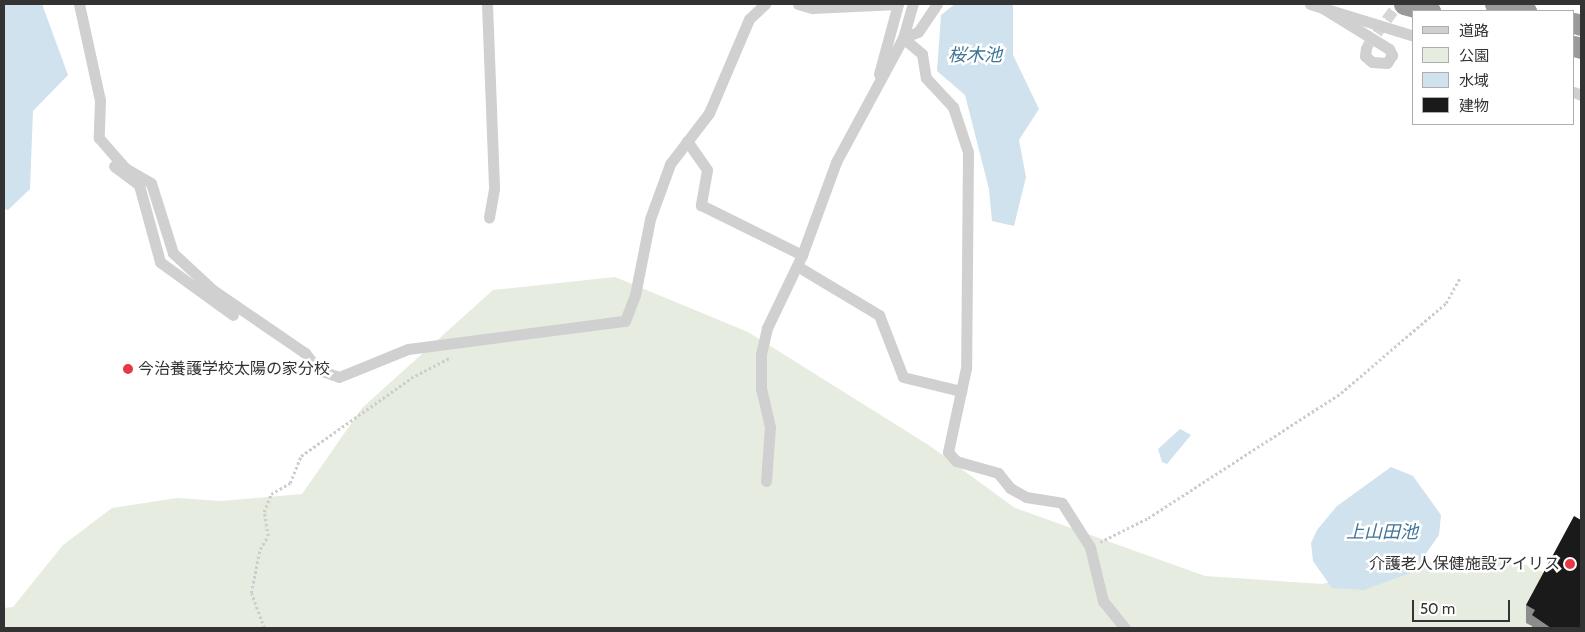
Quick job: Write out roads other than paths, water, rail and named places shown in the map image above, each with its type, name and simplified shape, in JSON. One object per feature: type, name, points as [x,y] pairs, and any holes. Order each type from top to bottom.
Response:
[{"type":"highway","points":[[1404,4],[1426,10]]},
{"type":"highway","points":[[1495,4],[1522,10]]},
{"type":"street","points":[[79,4],[100,100],[99,138],[115,168],[139,185],[160,262],[233,315]]},
{"type":"street","points":[[487,4],[494,189],[489,218]]},
{"type":"street","points":[[99,138],[124,168],[151,183],[168,242],[187,269],[305,353],[326,374],[339,377],[408,349],[463,339],[476,342],[625,321],[659,192],[670,164],[709,113],[749,19],[765,4]]},
{"type":"street","points":[[798,4],[812,8],[898,4],[877,83]]},
{"type":"street","points":[[766,481],[770,427],[761,389],[761,354],[767,328],[802,255],[836,162],[903,38],[913,4]]},
{"type":"street","points":[[903,38],[918,32],[937,4]]},
{"type":"street","points":[[1315,5],[1412,35]]},
{"type":"street","points":[[1315,5],[1389,48],[1390,60],[1383,64],[1366,59],[1366,48]]},
{"type":"street","points":[[903,38],[922,54],[926,78],[953,107],[968,152],[969,306],[961,392],[948,452],[956,461],[998,473],[1010,488],[1026,497],[1062,503],[1090,546],[1103,601],[1125,628]]},
{"type":"street","points":[[688,141],[707,170],[701,205],[802,255]]},
{"type":"street","points":[[797,266],[879,315],[903,378],[961,392]]},
{"type":"water","points":[[4,4],[42,4],[68,75],[33,111],[30,189],[8,210],[4,209]]},
{"type":"water","name":"桜木池","points":[[955,4],[1013,4],[1013,55],[1039,109],[1019,140],[1026,177],[1014,226],[992,221],[989,189],[965,95],[937,71],[941,15]]},
{"type":"water","points":[[1180,429],[1191,435],[1167,464],[1162,462],[1158,449]]},
{"type":"water","name":"上山田池","points":[[1391,467],[1413,476],[1441,515],[1439,535],[1413,572],[1364,590],[1332,588],[1313,561],[1311,543],[1317,530],[1337,506]]},
{"type":"tunnel","points":[[1367,46],[1398,4]]},
{"type":"place","name":"今治養護学校太陽の家分校","points":[[128,369]]},
{"type":"place","name":"介護老人保健施設アイリス","points":[[1570,564]]}]
